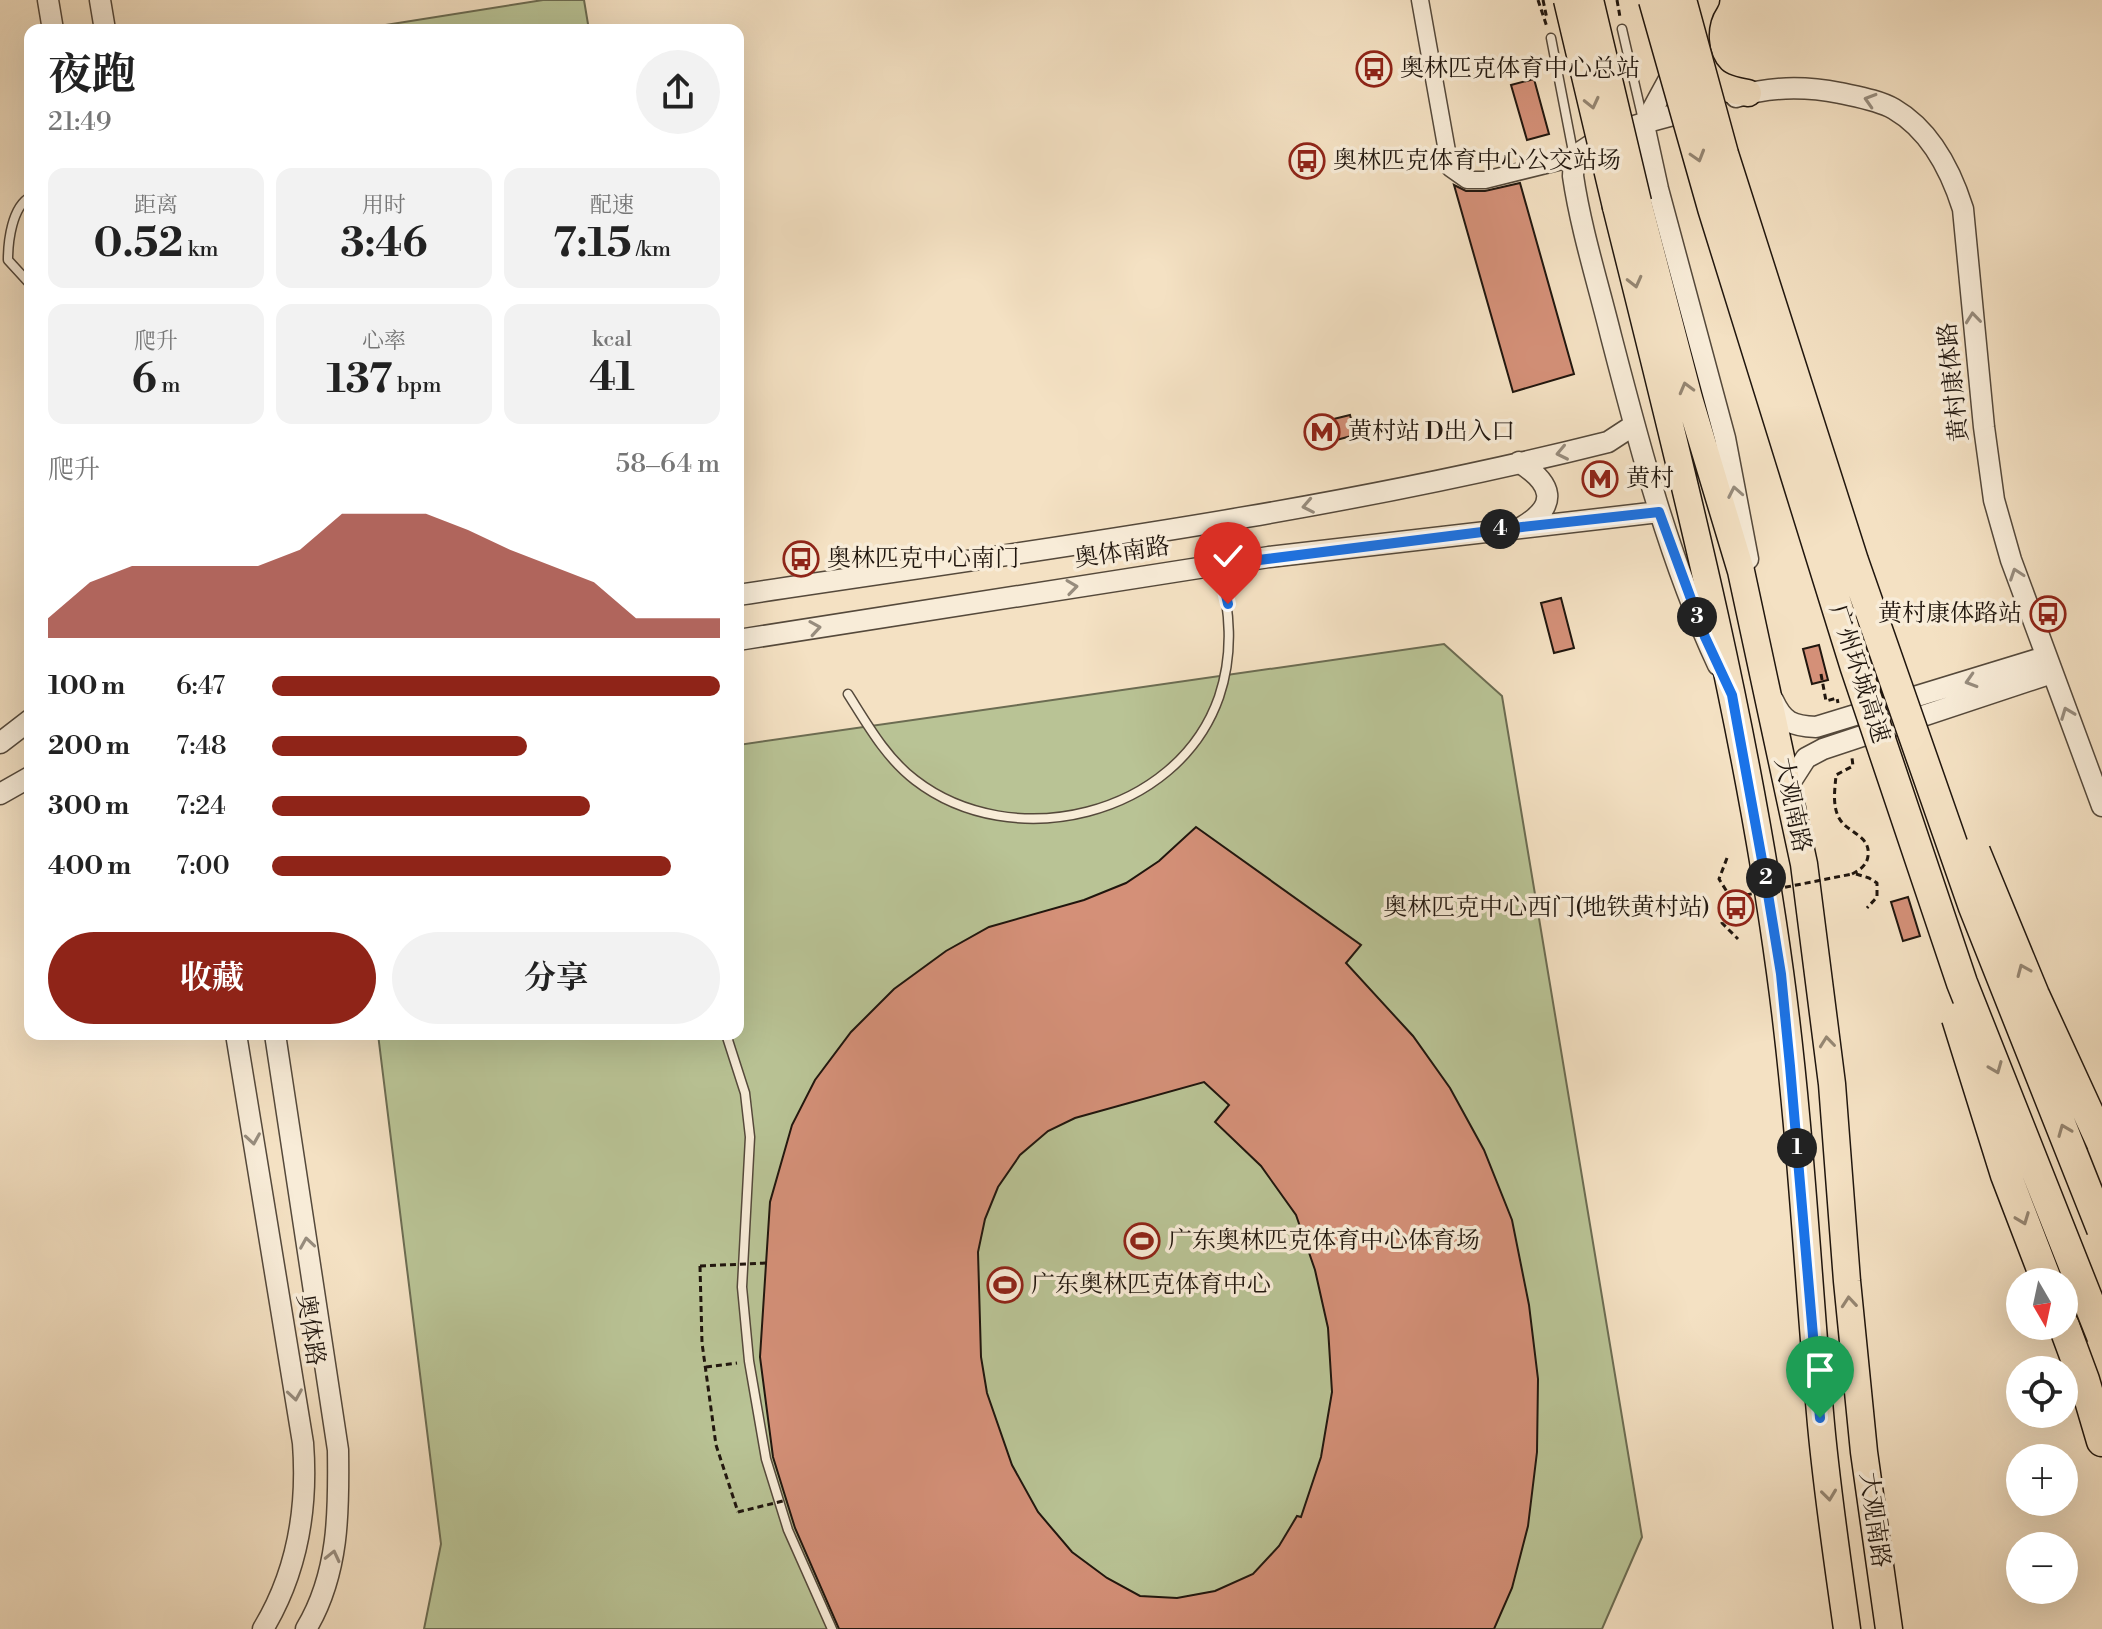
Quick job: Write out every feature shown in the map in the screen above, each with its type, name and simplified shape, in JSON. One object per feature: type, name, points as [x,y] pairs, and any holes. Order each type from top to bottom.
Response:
[{"type":"highway","name":"广州环城高速","points":[[1654,0],[1713,208],[1856,668],[1962,983],[2102,1336]]},
{"type":"highway","name":"广州环城高速","points":[[1681,0],[1741,211],[1902,705],[1974,907],[2102,1229]]},
{"type":"highway","points":[[1694,43],[1732,175],[1938,760],[2034,995],[2102,1143]]},
{"type":"highway","points":[[1713,208],[1820,594],[2006,1175],[2042,1268]]},
{"type":"highway","points":[[2069,1340],[2102,1441]]},
{"type":"main road","name":"大观南路","points":[[1567,0],[1741,571],[1804,864],[1823,1001],[1856,1383],[1889,1629]]},
{"type":"main road","name":"大观南路","points":[[1590,0],[1664,398],[1732,695],[1781,974],[1820,1418],[1847,1629]]},
{"type":"main road","points":[[1706,0],[1695,22],[1694,43],[1701,60],[1710,78],[1732,90],[1748,93]]},
{"type":"street","points":[[48,0],[52,24]]},
{"type":"street","points":[[100,0],[104,24]]},
{"type":"street","points":[[1420,0],[1450,168],[1467,180],[1485,180],[1574,158],[1576,197],[1659,512],[1705,637],[1732,695]]},
{"type":"street","points":[[1694,43],[1644,125],[1658,189],[1725,438],[1754,591],[1764,679],[1780,715],[1787,723],[1816,727],[2049,665]]},
{"type":"street","name":"黄村康体路","points":[[1574,158],[1585,147],[1607,136],[1767,88],[1798,87],[1869,99],[1893,109],[1920,129],[1955,182],[1965,225],[1994,500],[2011,560],[2102,806]]},
{"type":"street","name":"奥体南路","points":[[744,594],[1264,514],[1608,442],[1634,425]]},
{"type":"street","points":[[1519,462],[1541,481],[1547,494],[1547,504],[1539,516],[1522,527]]},
{"type":"street","name":"奥体南路","points":[[744,639],[1219,565],[1659,512]]},
{"type":"street","points":[[1788,786],[1806,758],[1823,749],[2049,665]]},
{"type":"street","points":[[0,746],[24,725]]},
{"type":"street","points":[[0,746],[24,736]]},
{"type":"street","points":[[0,794],[24,780]]},
{"type":"street","name":"奥体路","points":[[237,1040],[303,1443],[305,1477],[302,1528],[296,1553],[263,1629]]},
{"type":"street","name":"奥体路","points":[[276,1040],[338,1450],[337,1539],[321,1595],[306,1629]]},
{"type":"street","points":[[245,1090],[255,1080],[265,1077],[283,1086]]},
{"type":"lane","points":[[1622,29],[1644,125]]},
{"type":"lane","points":[[1551,38],[1574,158]]},
{"type":"lane","points":[[24,200],[4,237],[8,260],[24,278]]},
{"type":"lane","points":[[0,267],[12,265]]},
{"type":"lane","points":[[848,694],[882,745],[914,780],[946,799],[980,813],[1017,820],[1062,818],[1100,809],[1137,793],[1167,773],[1188,751],[1219,698],[1230,638],[1228,604],[1219,565]]},
{"type":"lane","points":[[728,1040],[745,1093],[750,1137],[742,1287],[749,1361],[766,1459],[788,1530],[832,1629]]},
{"type":"path","points":[[1540,0],[1551,38]]},
{"type":"path","points":[[1617,0],[1622,29]]},
{"type":"path","points":[[1821,674],[1826,701],[1837,698],[1838,706]]},
{"type":"path","points":[[1851,753],[1853,766],[1836,775],[1834,805],[1840,821],[1867,843],[1867,862],[1852,874]]},
{"type":"path","points":[[1727,858],[1719,879],[1729,895],[1736,897]]},
{"type":"path","points":[[1738,939],[1722,923],[1725,904],[1736,897],[1861,874],[1877,883],[1877,897],[1867,908]]},
{"type":"path","points":[[767,1263],[700,1266],[702,1343],[716,1445],[738,1512],[787,1500]]},
{"type":"path","points":[[706,1367],[749,1361]]},
{"type":"green space","points":[[543,0],[584,0],[588,24],[392,24]]},
{"type":"green space","name":"广东奥林匹克体育中心","points":[[1444,644],[1502,696],[1642,1537],[1602,1629],[424,1629],[441,1544],[379,1040],[744,1040],[744,744]]},
{"type":"building","points":[[1534,79],[1549,134],[1527,140],[1511,85]]},
{"type":"building","points":[[1520,183],[1574,374],[1513,392],[1454,185],[1466,191],[1485,191]]},
{"type":"building","points":[[1350,415],[1355,435],[1314,446],[1309,425]]},
{"type":"building","points":[[1561,598],[1574,648],[1554,653],[1541,603]]},
{"type":"building","points":[[1819,645],[1828,680],[1812,684],[1803,649]]},
{"type":"building","name":"广东奥林匹克体育中心体育场","points":[[1196,827],[1361,945],[1346,963],[1413,1036],[1450,1088],[1484,1150],[1512,1220],[1529,1305],[1538,1379],[1537,1452],[1528,1526],[1512,1588],[1494,1629],[839,1629],[795,1528],[773,1457],[760,1357],[770,1202],[792,1125],[815,1080],[851,1032],[894,989],[946,951],[989,927],[1084,900],[1126,883],[1159,861]],"holes":[[[1204,1082],[1229,1105],[1215,1122],[1261,1166],[1296,1215],[1315,1270],[1328,1328],[1332,1392],[1321,1457],[1301,1517],[1297,1516],[1279,1546],[1253,1574],[1215,1591],[1177,1598],[1140,1596],[1107,1578],[1072,1552],[1038,1512],[1012,1465],[987,1393],[981,1357],[978,1252],[985,1219],[998,1187],[1020,1155],[1048,1131],[1075,1118]]]},
{"type":"building","points":[[1908,897],[1920,936],[1903,941],[1891,902]]},
{"type":"place","name":"奥林匹克体育中心总站","points":[[1374,69]]},
{"type":"place","name":"奥林匹克体育中心公交站场","points":[[1307,161]]},
{"type":"place","name":"黄村站 D出入口","points":[[1322,432]]},
{"type":"place","name":"黄村","points":[[1600,479]]},
{"type":"place","name":"奥林匹克中心南门","points":[[801,559]]},
{"type":"place","name":"黄村康体路站","points":[[2048,614]]},
{"type":"place","name":"奥林匹克中心西门(地铁黄村站)","points":[[1736,908]]},
{"type":"place","name":"广东奥林匹克体育中心体育场","points":[[1142,1241]]},
{"type":"place","name":"广东奥林匹克体育中心","points":[[1005,1285]]},
{"type":"route","points":[[1228,604],[1219,565],[1659,512],[1705,637],[1732,695],[1766,882],[1781,974],[1820,1418]]}]
